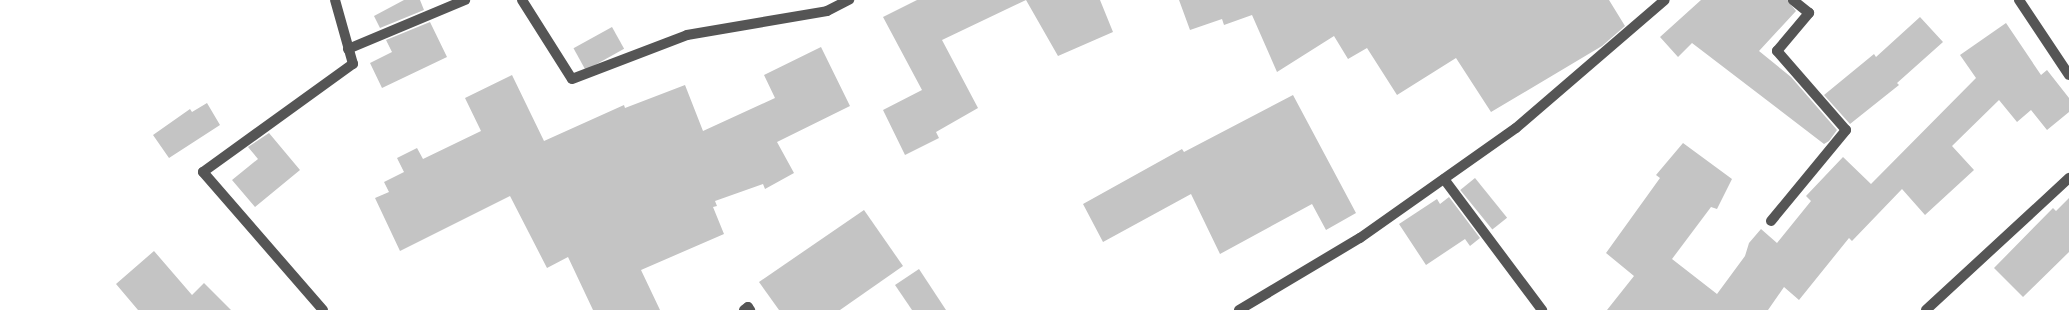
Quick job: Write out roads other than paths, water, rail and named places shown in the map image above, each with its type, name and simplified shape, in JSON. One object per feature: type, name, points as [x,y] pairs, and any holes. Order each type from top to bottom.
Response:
[{"type":"street","points":[[323,310],[203,172],[353,64],[335,0]]},
{"type":"street","points":[[348,49],[465,0]]},
{"type":"street","points":[[522,0],[572,79],[687,35],[827,10],[849,0]]},
{"type":"street","points":[[1239,310],[1360,238],[1516,128],[1664,0]]},
{"type":"street","points":[[1771,221],[1846,130],[1777,51],[1809,13],[1793,0]]},
{"type":"street","points":[[2019,0],[2069,75]]},
{"type":"street","points":[[1926,310],[2069,178]]},
{"type":"street","points":[[1444,179],[1542,310]]},
{"type":"street","points":[[744,310],[748,307],[750,310]]}]
